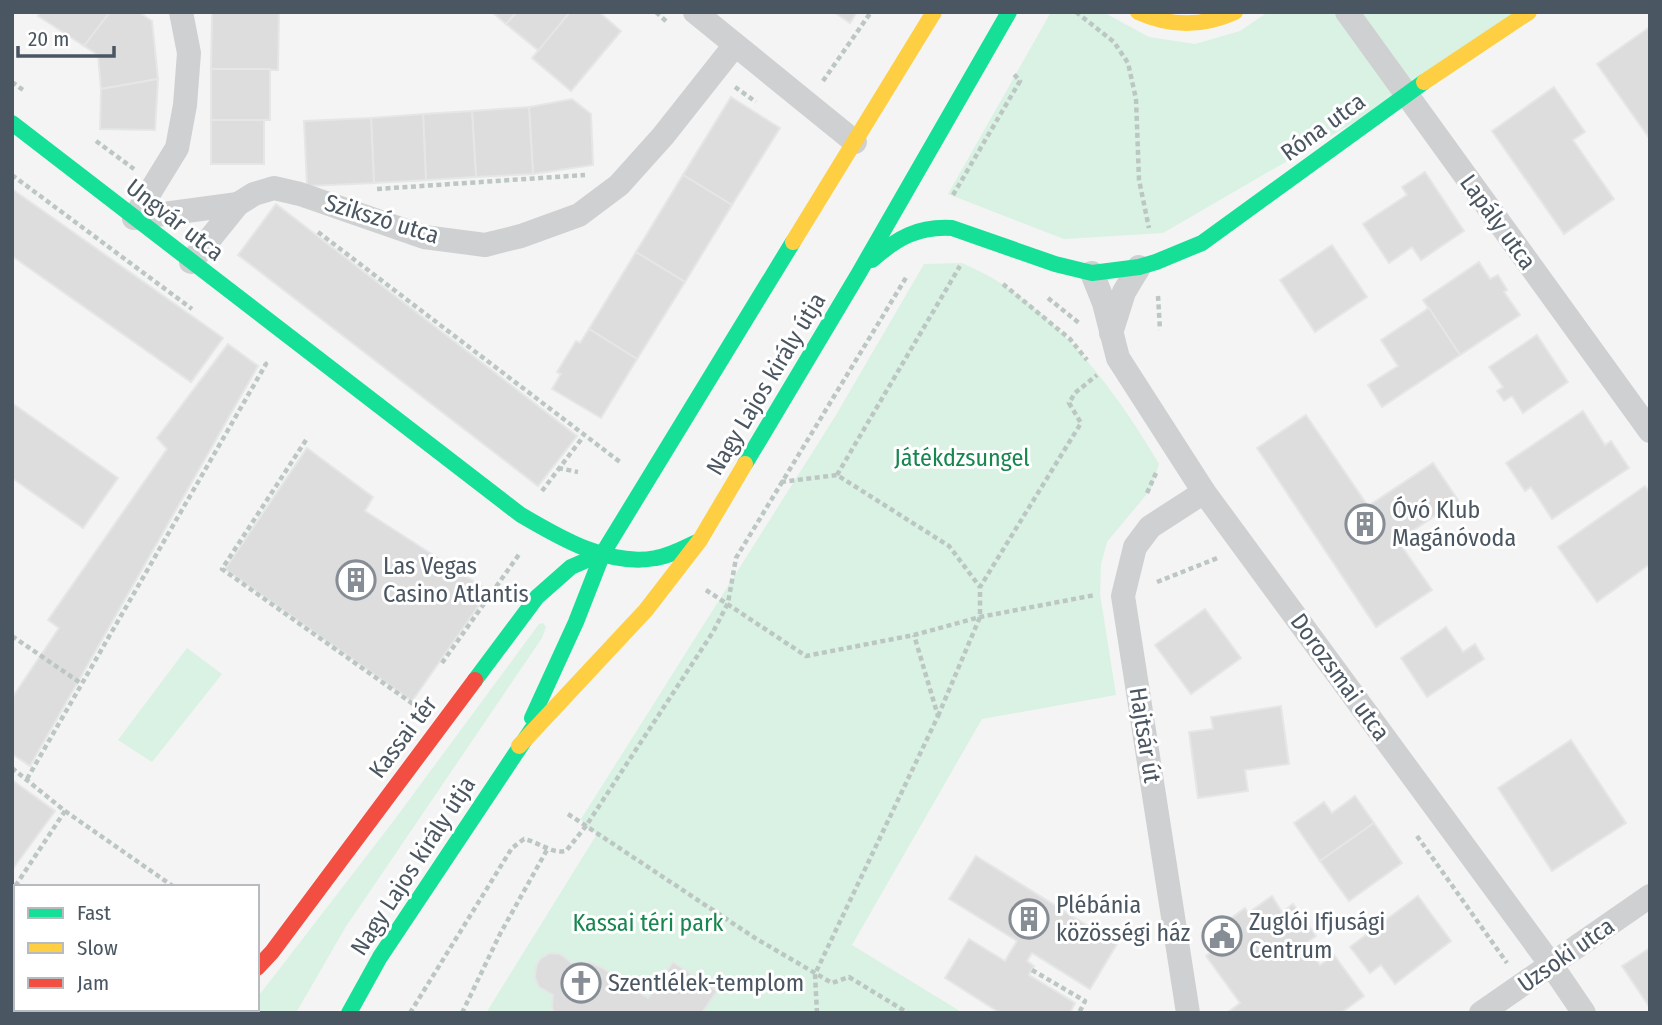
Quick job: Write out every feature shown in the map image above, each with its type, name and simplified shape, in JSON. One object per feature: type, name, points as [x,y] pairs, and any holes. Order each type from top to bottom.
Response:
[{"type":"street","points":[[134,218],[177,148],[185,105],[189,53],[181,12]]},
{"type":"street","points":[[695,12],[855,142]]},
{"type":"street","name":"Nagy Lajos király útja","points":[[519,746],[576,622],[603,553],[934,12]]},
{"type":"street","name":"Nagy Lajos király útja","points":[[519,746],[646,610],[700,540],[1009,12]]},
{"type":"street","points":[[1138,12],[1157,21],[1185,26],[1205,24],[1235,12]]},
{"type":"street","name":"Lapály utca","points":[[1347,12],[1650,431]]},
{"type":"street","name":"Róna utca","points":[[1147,265],[1202,243],[1406,94],[1529,12]]},
{"type":"street","name":"Szikszó utca","points":[[191,262],[238,204],[254,194],[274,188],[310,197],[424,237],[485,245],[521,236],[579,215],[619,185],[663,136],[735,45]]},
{"type":"street","name":"Ungvár utca","points":[[12,123],[506,505],[539,527]]},
{"type":"street","points":[[134,218],[238,204]]},
{"type":"street","points":[[859,272],[906,233],[934,226],[952,228],[1055,264],[1092,273],[1147,265]]},
{"type":"street","points":[[1111,334],[1124,292],[1147,265]]},
{"type":"street","name":"Dorozsmai utca","points":[[1092,273],[1104,303],[1118,358],[1204,492],[1552,965],[1584,1013]]},
{"type":"street","name":"Hajtsár út","points":[[1188,1013],[1123,596],[1135,547],[1150,527],[1204,492]]},
{"type":"street","points":[[539,527],[603,553],[631,560],[653,559],[672,554],[700,540]]},
{"type":"street","points":[[603,553],[611,573]]},
{"type":"street","name":"Kassai tér","points":[[259,966],[537,597],[571,566],[603,553]]},
{"type":"street","name":"Nagy Lajos király útja","points":[[349,1013],[380,957],[519,746],[583,659],[593,641]]},
{"type":"street","name":"Uzsoki utca","points":[[1481,1013],[1650,896]]},
{"type":"path","points":[[806,104],[871,12]]},
{"type":"path","points":[[1076,12],[1114,41],[1128,63],[1136,99],[1139,180],[1147,265],[1160,330]]},
{"type":"path","points":[[934,226],[1017,87],[1020,81],[1018,76]]},
{"type":"path","points":[[369,189],[587,174]]},
{"type":"path","points":[[12,175],[200,315]]},
{"type":"path","points":[[307,223],[595,445]]},
{"type":"path","points":[[837,475],[962,263],[951,258]]},
{"type":"path","points":[[410,1013],[512,848],[524,839],[535,841],[556,853],[566,851],[586,826],[713,632],[728,603],[736,558],[909,274]]},
{"type":"path","points":[[994,280],[1005,285],[1070,339],[1106,384]]},
{"type":"path","points":[[27,779],[266,364],[255,356]]},
{"type":"path","points":[[817,1013],[815,974],[938,716],[980,617],[980,587],[1081,424],[1069,403],[1075,393],[1098,373]]},
{"type":"path","points":[[537,497],[583,436]]},
{"type":"path","points":[[306,440],[222,569],[413,704],[421,693]]},
{"type":"path","points":[[1143,498],[1151,489],[1159,464]]},
{"type":"path","points":[[558,468],[578,472]]},
{"type":"path","points":[[773,483],[837,475],[949,546],[980,587]]},
{"type":"path","points":[[435,672],[539,527]]},
{"type":"path","points":[[706,590],[806,656],[914,635],[980,617],[1100,594]]},
{"type":"path","points":[[914,635],[938,716]]},
{"type":"path","points":[[12,636],[82,684]]},
{"type":"path","points":[[12,768],[65,811],[171,885]]},
{"type":"path","points":[[16,885],[65,811]]},
{"type":"path","points":[[568,814],[755,938],[815,974],[832,983],[849,977],[908,1013]]},
{"type":"path","points":[[463,1013],[500,934],[548,848]]},
{"type":"path","points":[[1032,970],[1086,1001],[1079,1013]]},
{"type":"green space","points":[[1051,12],[1103,12],[1149,37],[1195,44],[1240,31],[1268,12],[1520,12],[1403,94],[1163,233],[1064,239],[948,194]]},
{"type":"green space","points":[[962,263],[1005,286],[1051,323],[1072,344],[1110,390],[1159,464],[1151,489],[1107,542],[1101,564],[1100,594],[1116,695],[982,719],[852,945],[963,1013],[486,1013],[597,834],[581,819],[836,415],[924,264]]},
{"type":"green space","points":[[543,623],[546,627],[542,638],[345,928],[296,1013],[246,1013],[259,1011],[259,995],[392,823],[539,624]]},
{"type":"green space","points":[[187,648],[222,674],[152,762],[118,740]]},
{"type":"building","points":[[40,12],[110,12],[84,46],[38,16]]},
{"type":"building","points":[[110,12],[139,12],[152,21],[158,79],[101,89],[98,55],[84,46]]},
{"type":"building","points":[[212,12],[279,12],[278,70],[211,69]]},
{"type":"building","points":[[492,12],[517,12],[506,24]]},
{"type":"building","points":[[517,12],[570,12],[539,51],[506,24]]},
{"type":"building","points":[[570,12],[599,12],[621,31],[571,91],[532,58]]},
{"type":"building","points":[[834,12],[857,12],[850,23]]},
{"type":"building","points":[[1650,27],[1650,139],[1597,64]]},
{"type":"building","points":[[211,69],[270,69],[270,120],[211,120]]},
{"type":"building","points":[[158,79],[155,130],[100,129],[101,89]]},
{"type":"building","points":[[1554,87],[1585,132],[1573,140],[1614,199],[1564,234],[1492,131]]},
{"type":"building","points":[[731,97],[780,128],[732,205],[683,175]]},
{"type":"building","points":[[572,99],[591,114],[593,165],[533,174],[529,107]]},
{"type":"building","points":[[529,107],[533,174],[476,177],[472,111]]},
{"type":"building","points":[[472,111],[476,177],[426,180],[423,114]]},
{"type":"building","points":[[423,114],[426,180],[374,183],[371,118]]},
{"type":"building","points":[[371,118],[374,183],[307,186],[304,121]]},
{"type":"building","points":[[211,120],[264,120],[264,164],[211,164]]},
{"type":"building","points":[[1425,172],[1464,231],[1421,260],[1412,247],[1389,263],[1363,224],[1407,195],[1402,187]]},
{"type":"building","points":[[683,175],[732,205],[685,282],[636,252]]},
{"type":"building","points":[[12,189],[223,338],[191,382],[12,256]]},
{"type":"building","points":[[276,204],[577,436],[538,486],[238,255]]},
{"type":"building","points":[[1332,245],[1367,297],[1315,332],[1280,280]]},
{"type":"building","points":[[636,252],[685,282],[637,359],[589,329]]},
{"type":"building","points":[[1479,262],[1490,279],[1498,275],[1507,290],[1504,292],[1520,315],[1460,355],[1423,300]]},
{"type":"building","points":[[1429,308],[1460,355],[1382,407],[1368,385],[1398,366],[1381,340]]},
{"type":"building","points":[[589,329],[637,359],[601,418],[552,389],[561,374],[557,372],[576,341],[580,343]]},
{"type":"building","points":[[1537,335],[1568,382],[1523,413],[1512,396],[1504,401],[1497,391],[1503,387],[1489,367]]},
{"type":"building","points":[[228,344],[258,366],[30,766],[12,754],[12,698],[59,628],[48,620],[167,449],[157,438]]},
{"type":"building","points":[[12,403],[118,478],[83,528],[12,478]]},
{"type":"building","points":[[1583,411],[1605,445],[1611,441],[1629,468],[1552,519],[1531,487],[1525,491],[1506,463]]},
{"type":"building","name":"Óvó Klub Magánóvoda","points":[[1306,415],[1368,506],[1433,463],[1458,500],[1398,541],[1432,590],[1376,627],[1257,448]]},
{"type":"building","name":"Las Vegas Casino Atlantis","points":[[307,448],[373,497],[365,511],[489,591],[412,701],[225,569]]},
{"type":"building","points":[[1645,486],[1650,492],[1650,564],[1597,602],[1558,547]]},
{"type":"building","points":[[1205,609],[1241,658],[1191,694],[1155,645]]},
{"type":"building","points":[[1446,627],[1463,652],[1475,644],[1484,659],[1427,697],[1401,658]]},
{"type":"building","points":[[1281,706],[1289,764],[1245,770],[1248,791],[1198,798],[1189,732],[1213,729],[1211,717]]},
{"type":"building","points":[[1571,740],[1626,823],[1552,871],[1498,788]]},
{"type":"building","points":[[12,780],[55,811],[12,870]]},
{"type":"building","points":[[1355,796],[1374,823],[1320,861],[1294,823],[1324,802],[1332,813]]},
{"type":"building","points":[[1374,823],[1402,863],[1349,901],[1320,861]]},
{"type":"building","name":"Plébánia közösségi ház","points":[[976,856],[1117,944],[1090,989],[1032,953],[1027,961],[1034,966],[1029,975],[1075,1003],[1070,1013],[1000,1013],[945,978],[969,939],[1005,961],[1017,941],[949,899]]},
{"type":"building","points":[[1272,896],[1282,912],[1293,904],[1316,936],[1305,944],[1320,965],[1334,955],[1364,996],[1341,1013],[1227,1013],[1240,1003],[1206,956],[1216,948],[1207,936],[1245,908],[1248,913]]},
{"type":"building","points":[[1418,896],[1451,941],[1395,984],[1381,965],[1370,973],[1350,947]]},
{"type":"building","points":[[1650,948],[1650,1008],[1622,966]]},
{"type":"building","name":"Szentlélek-templom","points":[[550,953],[560,954],[572,963],[589,962],[601,967],[648,998],[673,962],[717,991],[702,1013],[554,1013],[553,995],[539,987],[535,978],[540,959]]},
{"type":"traffic: fast","points":[[745,464],[859,273],[1009,12]]},
{"type":"traffic: fast","points":[[872,260],[890,245],[918,231],[952,228],[1055,264],[1092,273],[1156,262],[1202,243],[1424,82]]},
{"type":"traffic: fast","points":[[12,123],[521,515],[568,541],[621,558],[638,560],[661,557],[697,542]]},
{"type":"traffic: fast","points":[[532,718],[576,622],[603,553],[793,242]]},
{"type":"traffic: fast","points":[[475,680],[537,597],[571,567],[603,553]]},
{"type":"traffic: fast","points":[[349,1013],[380,957],[532,729]]},
{"type":"traffic: slow","points":[[793,242],[934,12]]},
{"type":"traffic: slow","points":[[1138,12],[1174,23],[1199,23],[1235,12]]},
{"type":"traffic: slow","points":[[1424,82],[1529,12]]},
{"type":"traffic: slow","points":[[519,746],[646,610],[700,540],[745,464]]},
{"type":"traffic: jam","points":[[259,966],[475,680]]},
{"type":"place","name":"Óvó Klub Magánóvoda","points":[[1365,524]]},
{"type":"place","name":"Las Vegas Casino Atlantis","points":[[356,580]]},
{"type":"place","name":"Plébánia közösségi ház","points":[[1029,919]]},
{"type":"place","name":"Zuglói Ifjusági Centrum","points":[[1222,936]]},
{"type":"place","name":"Szentlélek-templom","points":[[581,983]]},
{"type":"park label","name":"Játékdzsungel","points":[[962,458]]},
{"type":"park label","name":"Kassai téri park","points":[[648,923]]}]
